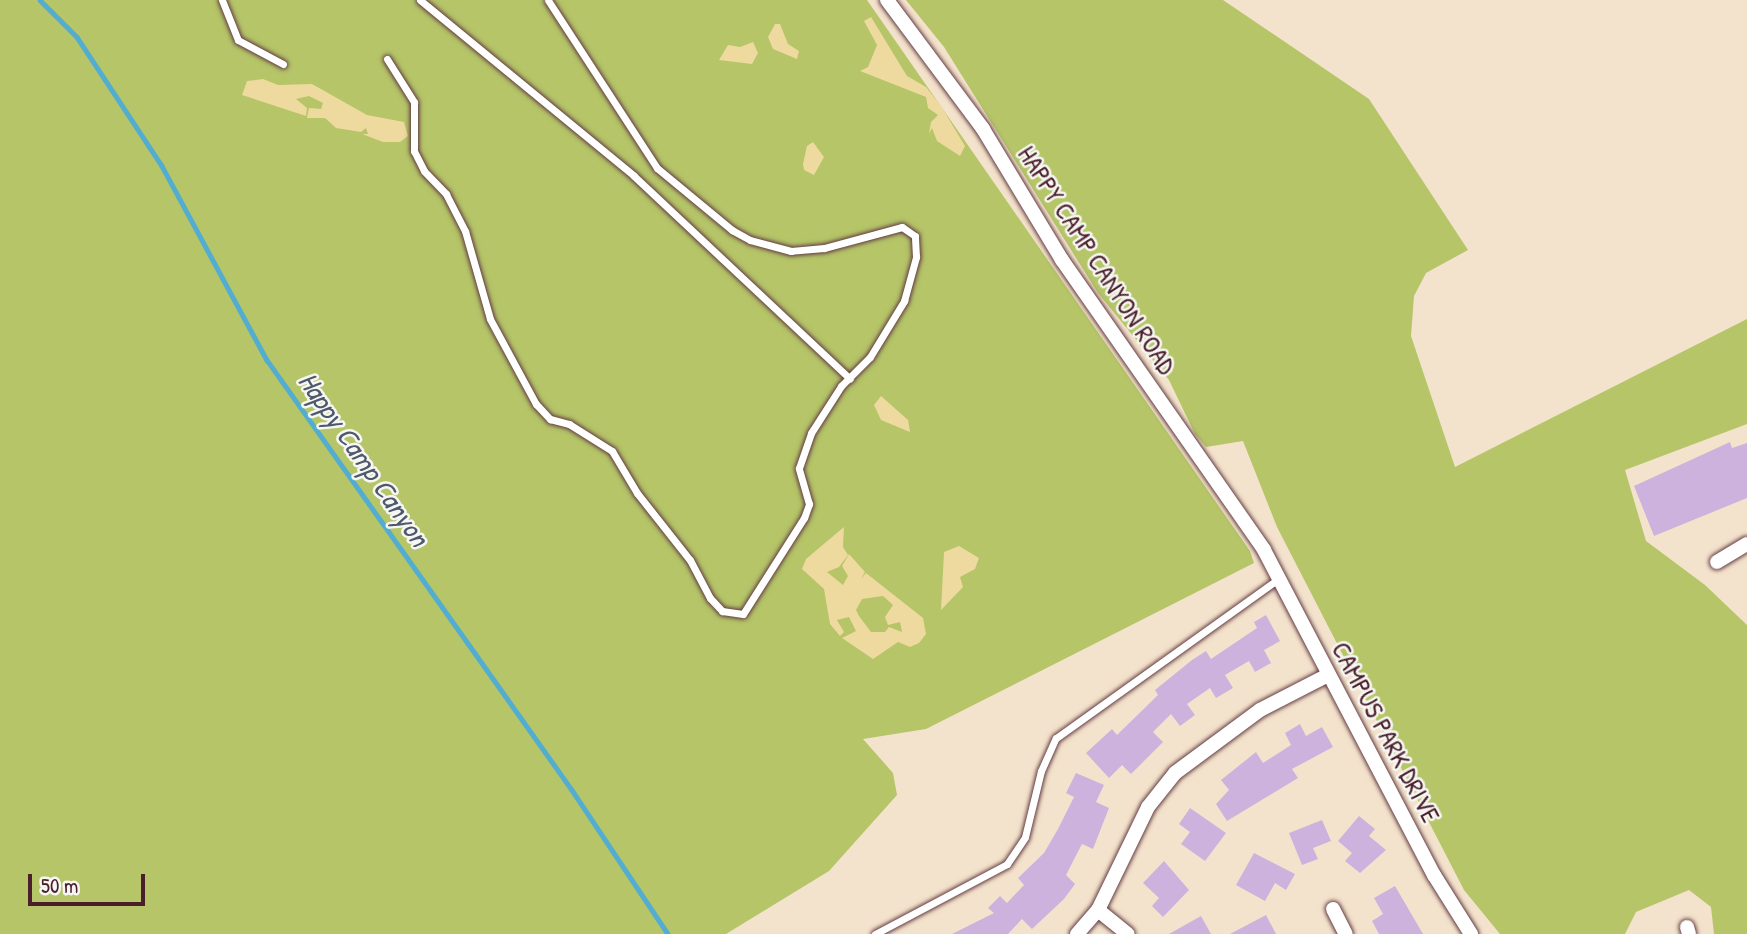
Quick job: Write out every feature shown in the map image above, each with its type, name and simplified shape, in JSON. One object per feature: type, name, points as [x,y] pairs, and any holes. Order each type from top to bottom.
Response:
[{"type":"street","name":"HAPPY CAMP CANYON ROAD","points":[[887,0],[983,129],[1062,260],[1264,550]]},
{"type":"street","points":[[1717,562],[1747,544]]},
{"type":"street","name":"CAMPUS PARK DRIVE","points":[[1264,550],[1434,875],[1471,934]]},
{"type":"street","points":[[1077,934],[1098,910],[1148,807],[1175,773],[1260,710],[1328,675]]},
{"type":"street","points":[[1333,909],[1346,934]]},
{"type":"street","points":[[1098,910],[1128,934]]},
{"type":"lane","points":[[222,0],[238,40],[283,64]]},
{"type":"lane","points":[[420,0],[531,87],[634,176],[850,379]]},
{"type":"lane","points":[[387,59],[414,102],[414,151],[424,171],[446,194],[465,231],[491,319],[537,404],[550,419],[569,424],[612,452],[722,611],[743,614],[751,607],[804,518],[809,504],[799,468],[803,454],[824,410],[850,379],[904,301],[917,244],[909,229],[886,229],[824,248],[791,251],[750,240],[732,230],[657,168],[548,0]]},
{"type":"lane","points":[[874,934],[1007,863],[1025,837],[1041,771],[1056,738],[1278,579]]},
{"type":"green space","points":[[0,0],[867,0],[1250,551],[1254,563],[926,729],[863,739],[893,773],[897,795],[829,871],[726,934],[0,934]]},
{"type":"green space","points":[[906,0],[1223,0],[1369,99],[1468,250],[1426,273],[1414,296],[1411,336],[1455,467],[1747,319],[1747,424],[1625,470],[1646,541],[1705,585],[1747,625],[1747,934],[1714,934],[1711,907],[1689,890],[1636,912],[1625,934],[1500,934],[1464,890],[1277,527],[1243,441],[1206,447],[1195,434],[1169,380],[1098,293],[944,47]]},
{"type":"sand","points":[[871,17],[907,76],[926,87],[941,106],[965,146],[960,156],[937,141],[932,128],[929,134],[931,122],[938,115],[928,108],[926,97],[860,71],[868,67],[877,45],[864,21]]},
{"type":"sand","points":[[775,24],[780,24],[788,44],[799,51],[797,59],[773,49],[768,37]]},
{"type":"sand","points":[[753,42],[758,53],[752,64],[719,60],[728,45],[740,47]]},
{"type":"sand","points":[[263,79],[278,85],[312,84],[367,115],[404,122],[408,136],[400,142],[383,142],[362,134],[368,134],[366,128],[361,132],[336,128],[325,118],[307,118],[309,108],[321,109],[323,103],[309,96],[296,99],[307,108],[306,116],[242,95],[247,81]]},
{"type":"sand","points":[[813,142],[824,157],[814,175],[804,170],[803,164],[807,146]]},
{"type":"sand","points":[[881,396],[908,420],[910,432],[881,420],[874,405]]},
{"type":"sand","points":[[844,527],[843,547],[848,555],[839,567],[827,572],[843,585],[848,576],[842,566],[849,554],[865,572],[861,579],[866,573],[923,618],[926,634],[919,643],[910,647],[898,642],[873,659],[842,638],[856,631],[849,617],[837,620],[844,632],[840,636],[830,624],[824,589],[802,569],[806,559]],"holes":[[[883,596],[893,605],[885,617],[888,625],[900,622],[902,632],[889,627],[885,632],[871,632],[856,610],[862,599]]]},
{"type":"sand","points":[[959,546],[979,558],[975,569],[960,577],[963,587],[941,610],[944,552]]},
{"type":"building","points":[[1730,442],[1732,448],[1747,443],[1747,498],[1654,536],[1634,486]]},
{"type":"building","points":[[1266,615],[1280,641],[1264,650],[1271,663],[1255,672],[1249,661],[1225,675],[1233,688],[1216,698],[1210,688],[1187,704],[1195,715],[1180,726],[1171,714],[1153,732],[1163,742],[1131,774],[1122,765],[1109,778],[1086,753],[1112,729],[1117,735],[1158,695],[1155,690],[1192,660],[1206,651],[1211,659],[1257,628],[1254,622]]},
{"type":"building","points":[[1300,724],[1306,736],[1322,727],[1333,747],[1292,769],[1298,778],[1227,821],[1216,804],[1229,790],[1221,780],[1256,752],[1263,763],[1291,745],[1285,733]]},
{"type":"building","points":[[1076,773],[1104,785],[1096,802],[1109,808],[1093,849],[1082,844],[1066,875],[1075,884],[1064,899],[1032,929],[1022,919],[1008,934],[952,934],[994,913],[988,908],[1000,896],[1007,903],[1024,885],[1018,878],[1044,853],[1058,829],[1074,797],[1066,793]]},
{"type":"building","points":[[1190,808],[1226,833],[1205,861],[1181,844],[1190,832],[1179,824]]},
{"type":"building","points":[[1359,816],[1375,829],[1369,836],[1386,850],[1360,873],[1345,861],[1352,853],[1338,841]]},
{"type":"building","points":[[1322,820],[1331,841],[1313,848],[1318,859],[1302,865],[1289,833]]},
{"type":"building","points":[[1254,853],[1295,874],[1286,890],[1275,883],[1265,901],[1236,885]]},
{"type":"building","points":[[1164,861],[1189,890],[1163,917],[1152,906],[1159,898],[1143,883]]},
{"type":"building","points":[[1395,886],[1423,934],[1379,934],[1372,921],[1383,914],[1374,898]]},
{"type":"building","points":[[1266,915],[1276,934],[1230,934]]},
{"type":"building","points":[[1201,916],[1211,934],[1169,934]]},
{"type":"waterway","name":"Happy Camp Canyon","points":[[40,0],[77,37],[162,166],[267,360],[572,790],[668,934]]}]
